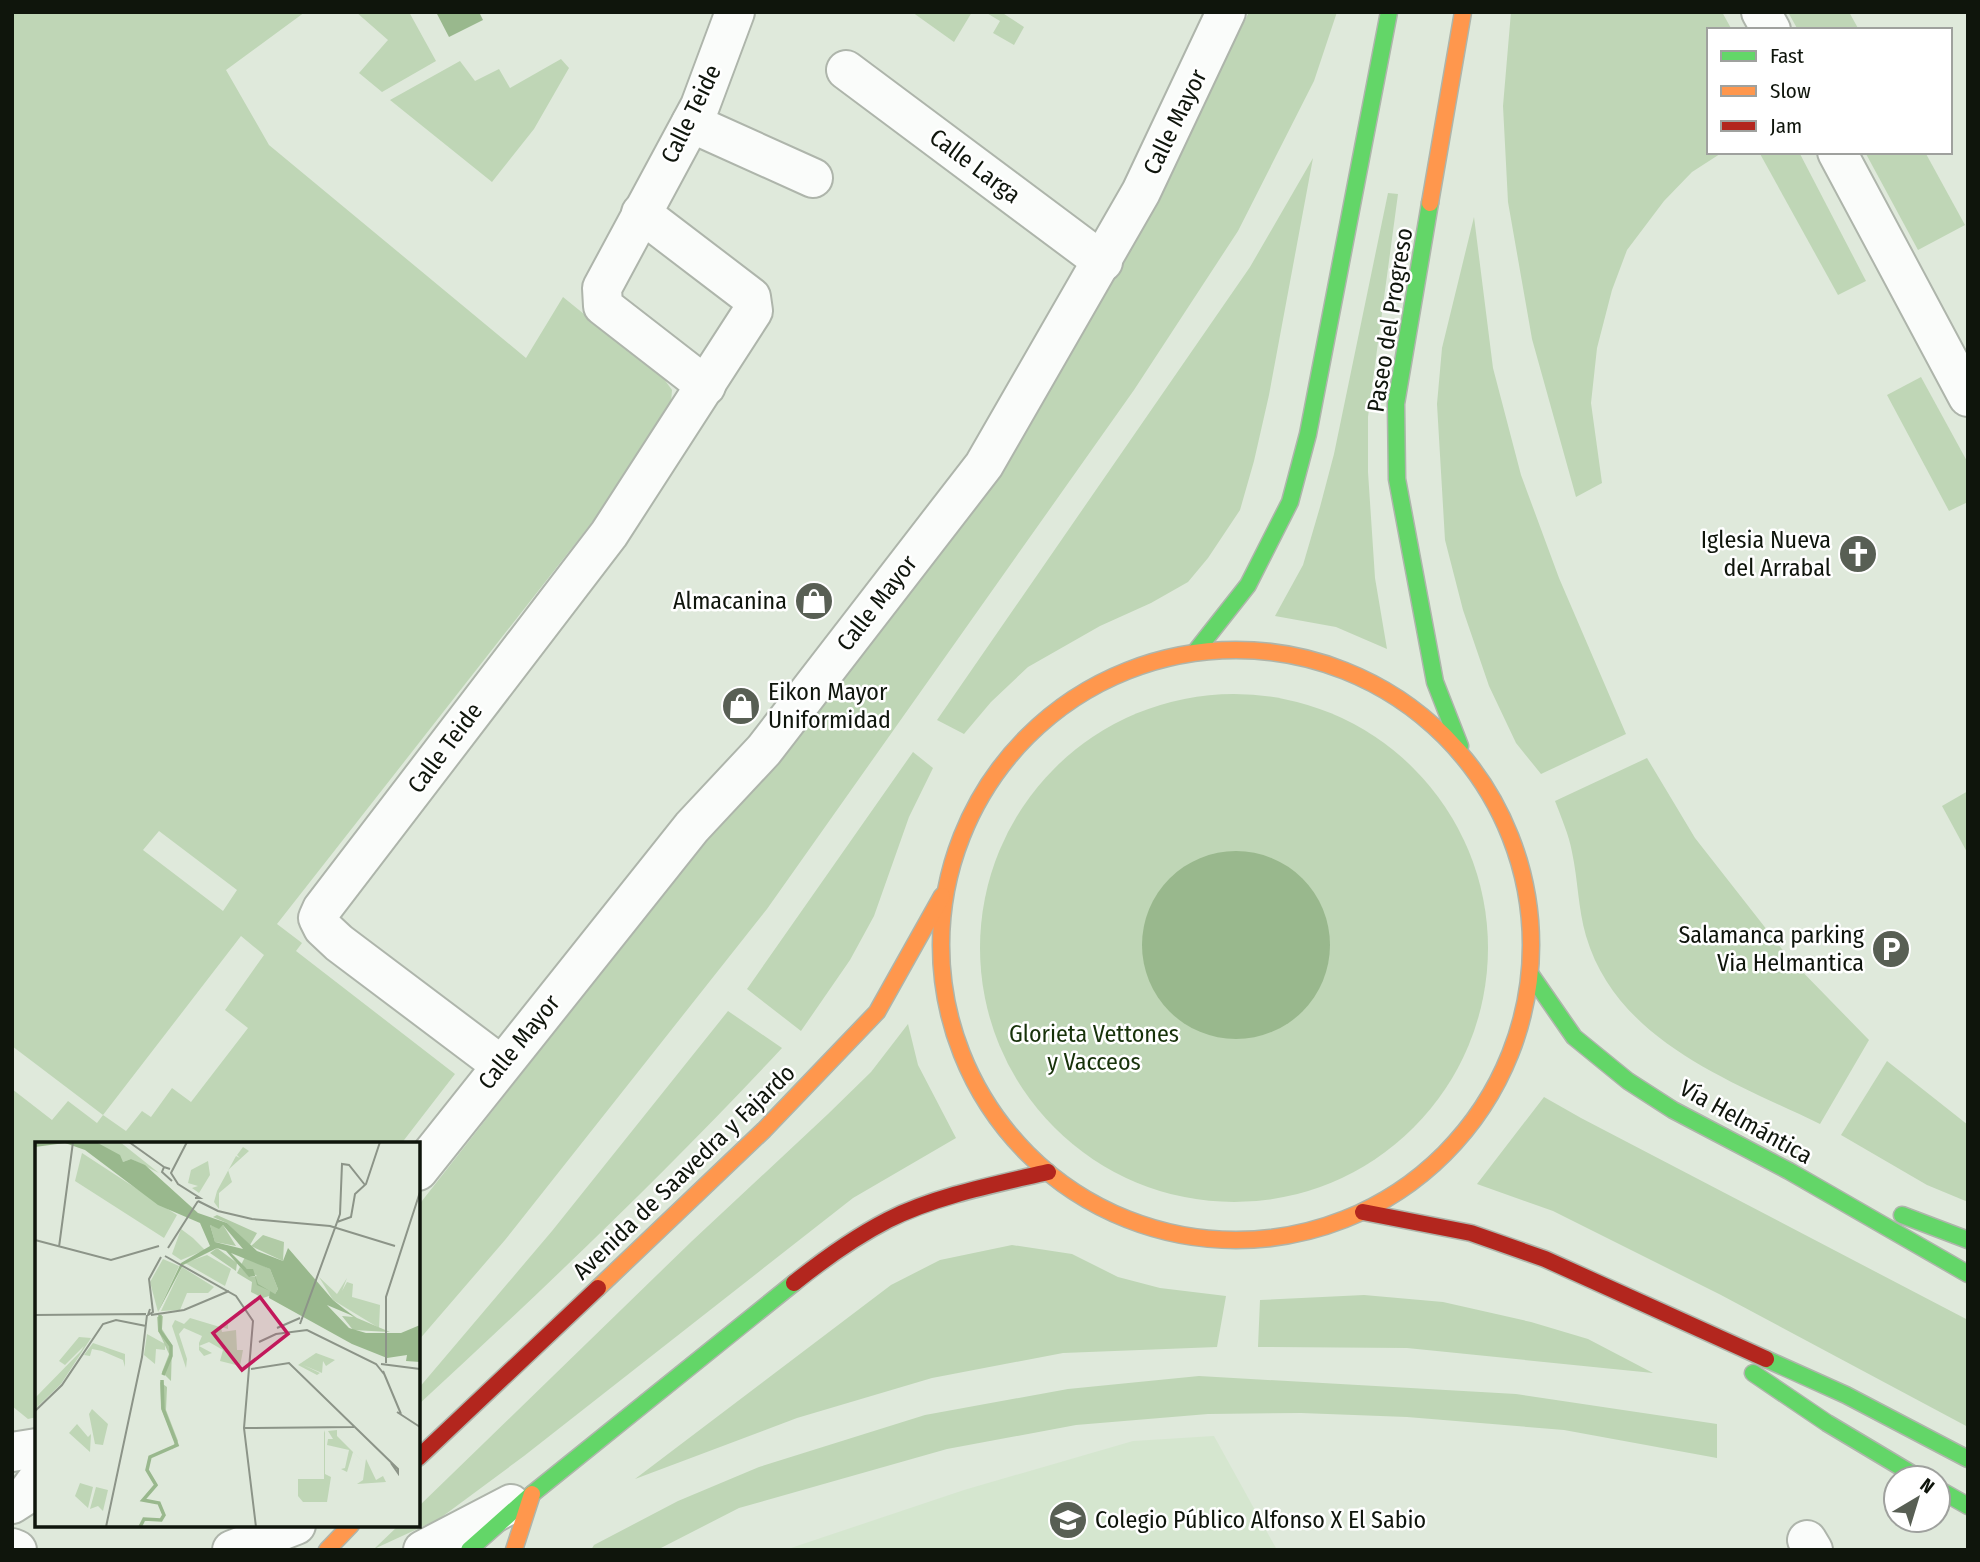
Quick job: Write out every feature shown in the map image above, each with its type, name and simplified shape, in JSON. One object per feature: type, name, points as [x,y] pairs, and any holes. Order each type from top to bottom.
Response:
[{"type":"main road","points":[[1196,651],[1248,585],[1290,502],[1308,434],[1389,12]]},
{"type":"main road","name":"Paseo del Progreso","points":[[1463,12],[1396,404],[1397,478],[1411,561],[1435,682],[1463,754]]},
{"type":"main road","points":[[1270,650],[1343,668],[1408,704],[1463,754],[1503,815],[1522,866],[1532,920],[1531,975],[1504,1072],[1446,1155],[1363,1212],[1299,1234],[1254,1243],[1193,1241],[1138,1224],[1089,1202],[1048,1172],[995,1114],[959,1045],[942,969],[945,891],[962,833],[989,780],[1029,732],[1078,694],[1135,666],[1196,651],[1270,650]]},
{"type":"main road","name":"Avenida de Saavedra y Fajardo","points":[[420,1456],[764,1130],[877,1012],[945,891]]},
{"type":"main road","name":"Vía Helmántica","points":[[1531,975],[1574,1037],[1628,1081],[1673,1110],[1789,1171],[1968,1274]]},
{"type":"main road","points":[[1789,1171],[1968,1240]]},
{"type":"main road","points":[[469,1550],[532,1494],[826,1257],[890,1219],[963,1192],[1048,1172]]},
{"type":"main road","points":[[1363,1212],[1471,1233],[1545,1259],[1846,1395],[1968,1459]]},
{"type":"main road","points":[[1659,1309],[1827,1423],[1896,1464]]},
{"type":"main road","points":[[514,1550],[532,1494]]},
{"type":"main road","points":[[1952,1497],[1968,1506]]},
{"type":"main road","points":[[327,1550],[349,1527]]},
{"type":"street","name":"Calle Teide","points":[[706,386],[603,306],[602,288],[700,106],[735,12]]},
{"type":"street","name":"Calle Mayor","points":[[420,1168],[692,827],[764,750],[984,465],[1141,192],[1226,12]]},
{"type":"street","points":[[1761,12],[1770,28]]},
{"type":"street","name":"Calle Larga","points":[[846,70],[1103,262]]},
{"type":"street","points":[[691,123],[813,178]]},
{"type":"street","points":[[1837,154],[1968,397]]},
{"type":"street","name":"Calle Teide","points":[[501,1065],[339,943],[323,928],[318,918],[322,909],[608,534],[753,312],[751,297],[641,213]]},
{"type":"street","points":[[12,1452],[35,1448]]},
{"type":"street","points":[[12,1504],[26,1494],[35,1483]]},
{"type":"street","points":[[423,1550],[532,1494]]},
{"type":"street","points":[[232,1550],[291,1527]]},
{"type":"shaded area","points":[[436,12],[479,12],[483,20],[449,37]]},
{"type":"shaded area","points":[[1236,851],[1272,859],[1288,867],[1302,879],[1314,893],[1322,909],[1330,945],[1322,981],[1314,997],[1302,1011],[1288,1023],[1272,1031],[1236,1039],[1200,1031],[1184,1023],[1170,1011],[1158,997],[1150,981],[1142,945],[1150,909],[1158,893],[1170,879],[1184,867],[1200,859]]},
{"type":"shaded area","name":"Colegio Público Alfonso X El Sabio","points":[[1214,1436],[1277,1550],[785,1550],[964,1490],[1133,1441]]},
{"type":"green space","points":[[12,12],[305,12],[226,70],[269,145],[526,358],[563,297],[664,379],[672,390],[671,402],[604,507],[277,924],[302,943],[296,951],[455,1074],[403,1142],[35,1142],[35,1417],[28,1419],[12,1406],[12,1089],[52,1120],[68,1101],[97,1123],[103,1115],[12,1046]],"holes":[[[159,831],[237,890],[223,911],[143,850]],[[241,936],[264,955],[225,1010],[248,1028],[191,1102],[172,1088],[151,1117],[142,1111],[126,1131],[103,1115]]]},
{"type":"green space","points":[[356,12],[409,12],[436,61],[382,92],[359,73],[388,40]]},
{"type":"green space","points":[[912,12],[972,12],[954,42]]},
{"type":"green space","points":[[985,12],[1001,12],[1024,27],[1014,45],[993,33],[1000,21]]},
{"type":"green space","points":[[1249,12],[1337,12],[1314,81],[1238,231],[1134,390],[767,909],[505,1240],[420,1339],[420,1203],[695,853],[1156,199]]},
{"type":"green space","points":[[1511,12],[1722,12],[1731,28],[1707,28],[1707,154],[1720,154],[1692,172],[1664,201],[1627,250],[1612,290],[1597,348],[1591,403],[1602,483],[1576,497],[1532,339],[1508,202],[1503,106]]},
{"type":"green space","points":[[1788,12],[1849,12],[1858,28],[1797,28]]},
{"type":"green space","points":[[561,59],[569,68],[534,129],[492,182],[390,100],[460,61],[475,81],[499,69],[510,88]]},
{"type":"green space","points":[[1760,154],[1800,154],[1866,281],[1838,295]]},
{"type":"green space","points":[[1866,154],[1926,154],[1965,225],[1918,250]]},
{"type":"green space","points":[[1313,158],[1269,395],[1254,461],[1240,510],[1208,558],[1188,582],[1151,603],[1100,626],[1028,667],[991,702],[964,734],[937,720],[1250,267]]},
{"type":"green space","points":[[1388,193],[1398,194],[1368,417],[1368,472],[1375,578],[1387,649],[1336,627],[1275,616],[1303,565],[1320,507],[1334,454]]},
{"type":"green space","points":[[1474,217],[1493,368],[1521,475],[1559,578],[1626,734],[1541,774],[1516,743],[1489,686],[1463,610],[1445,540],[1437,404],[1442,348]]},
{"type":"green space","points":[[1921,377],[1968,463],[1968,502],[1949,511],[1887,395]]},
{"type":"green space","name":"Glorieta Vettones y Vacceos","points":[[1234,694],[1284,699],[1331,713],[1375,737],[1414,768],[1445,807],[1469,851],[1483,898],[1488,948],[1483,998],[1469,1045],[1445,1089],[1414,1128],[1375,1159],[1331,1183],[1284,1197],[1234,1202],[1184,1197],[1137,1183],[1093,1159],[1054,1128],[1023,1089],[999,1045],[985,998],[980,948],[985,898],[999,851],[1023,807],[1054,768],[1093,737],[1137,713],[1184,699]]},
{"type":"green space","points":[[913,752],[933,768],[909,817],[874,916],[850,960],[801,1031],[747,989]]},
{"type":"green space","points":[[1647,758],[1695,838],[1789,958],[1869,1040],[1820,1124],[1750,1091],[1681,1053],[1650,1030],[1623,1004],[1601,972],[1586,936],[1571,846],[1555,801]]},
{"type":"green space","points":[[1968,791],[1968,854],[1942,806]]},
{"type":"green space","points":[[728,1011],[782,1048],[603,1230],[420,1403],[420,1387],[552,1231]]},
{"type":"green space","points":[[908,1024],[918,1065],[956,1138],[853,1198],[524,1456],[439,1519],[374,1549],[397,1527],[420,1527],[420,1505],[871,1072]]},
{"type":"green space","points":[[1887,1061],[1968,1125],[1968,1202],[1927,1185],[1841,1135]]},
{"type":"green space","points":[[1544,1097],[1968,1320],[1968,1427],[1721,1295],[1553,1211],[1477,1184]]},
{"type":"green space","points":[[1012,1245],[1072,1254],[1118,1277],[1160,1288],[1226,1296],[1217,1347],[1063,1353],[932,1378],[797,1418],[635,1479],[891,1285],[940,1260]]},
{"type":"green space","points":[[1364,1295],[1443,1302],[1531,1322],[1588,1339],[1653,1373],[1407,1348],[1258,1347],[1260,1300]]},
{"type":"green space","points":[[1199,1376],[1516,1394],[1717,1424],[1717,1458],[1564,1430],[1407,1417],[1301,1413],[1208,1414],[1076,1425],[947,1449],[739,1508],[657,1550],[591,1550],[594,1545],[678,1501],[759,1467],[925,1415],[1068,1389]]},
{"type":"traffic: fast","points":[[1196,651],[1248,585],[1290,502],[1308,434],[1389,12]]},
{"type":"traffic: fast","points":[[1430,203],[1396,404],[1397,479],[1435,682],[1460,746]]},
{"type":"traffic: fast","points":[[1531,975],[1574,1037],[1628,1081],[1673,1110],[1789,1171],[1968,1274]]},
{"type":"traffic: fast","points":[[1902,1215],[1968,1240]]},
{"type":"traffic: fast","points":[[469,1550],[532,1494],[794,1283]]},
{"type":"traffic: fast","points":[[1766,1359],[1846,1395],[1968,1459]]},
{"type":"traffic: fast","points":[[1753,1373],[1827,1423],[1896,1464]]},
{"type":"traffic: fast","points":[[1952,1497],[1968,1506]]},
{"type":"traffic: slow","points":[[1430,203],[1463,12]]},
{"type":"traffic: slow","points":[[1236,650],[1294,656],[1349,673],[1400,700],[1444,737],[1481,781],[1508,832],[1525,887],[1531,945],[1525,1003],[1508,1058],[1481,1109],[1444,1153],[1400,1190],[1349,1217],[1294,1234],[1236,1240],[1178,1234],[1123,1217],[1072,1190],[1028,1153],[991,1109],[964,1058],[947,1003],[941,945],[947,887],[964,832],[991,781],[1028,737],[1072,700],[1123,673],[1178,656],[1236,650]]},
{"type":"traffic: slow","points":[[598,1288],[764,1130],[877,1012],[942,896]]},
{"type":"traffic: slow","points":[[514,1550],[532,1494]]},
{"type":"traffic: slow","points":[[327,1550],[349,1527]]},
{"type":"traffic: jam","points":[[794,1283],[852,1241],[906,1212],[967,1191],[1048,1172]]},
{"type":"traffic: jam","points":[[1363,1212],[1471,1233],[1545,1259],[1766,1359]]},
{"type":"traffic: jam","points":[[420,1456],[598,1288]]},
{"type":"place","name":"Iglesia Nueva del Arrabal","points":[[1858,554]]},
{"type":"place","name":"Almacanina","points":[[814,601]]},
{"type":"place","name":"Eikon Mayor Uniformidad","points":[[741,706]]},
{"type":"place","name":"Salamanca parking Via Helmantica","points":[[1891,949]]},
{"type":"place","name":"Colegio Público Alfonso X El Sabio","points":[[1068,1520]]}]
